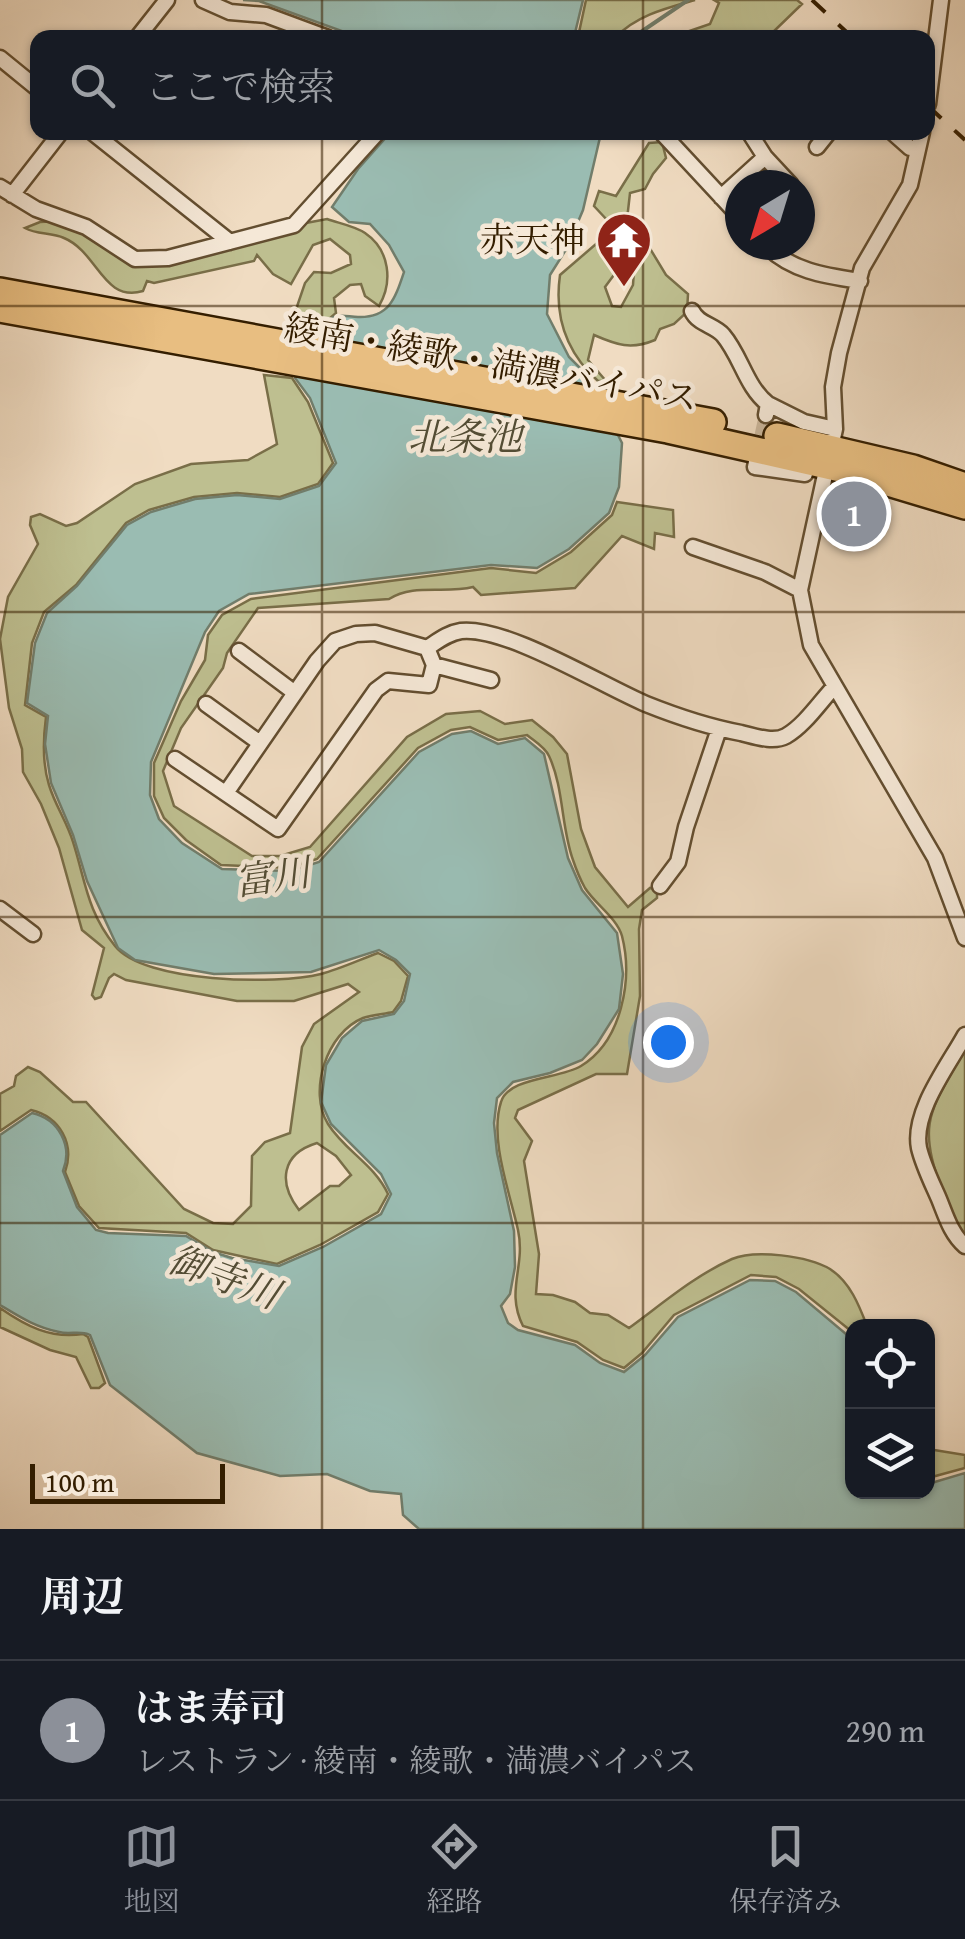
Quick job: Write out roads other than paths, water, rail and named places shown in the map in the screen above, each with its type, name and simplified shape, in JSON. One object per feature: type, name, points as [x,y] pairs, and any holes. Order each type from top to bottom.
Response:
[{"type":"highway","name":"綾南・綾歌・満濃バイパス","points":[[0,291],[266,348],[913,468],[965,486]]},
{"type":"highway","name":"綾南・綾歌・満濃バイパス","points":[[0,310],[266,348]]},
{"type":"highway","name":"綾南・綾歌・満濃バイパス","points":[[830,455],[965,506]]},
{"type":"street","points":[[143,30],[167,0]]},
{"type":"street","points":[[203,0],[230,12],[266,15],[306,30]]},
{"type":"street","points":[[935,48],[941,0]]},
{"type":"street","points":[[0,58],[30,82]]},
{"type":"street","points":[[54,140],[6,191],[36,209],[86,227],[136,259],[168,258],[294,225],[371,140]]},
{"type":"street","points":[[102,140],[230,242]]},
{"type":"street","points":[[669,140],[725,200]]},
{"type":"street","points":[[754,140],[778,170]]},
{"type":"street","points":[[817,147],[823,140]]},
{"type":"street","points":[[901,140],[910,148]]},
{"type":"street","points":[[920,140],[910,184],[862,268],[839,353],[830,455],[800,590],[811,644],[935,858],[965,938]]},
{"type":"street","points":[[722,197],[765,157]]},
{"type":"street","points":[[787,260],[816,274],[860,280]]},
{"type":"street","points":[[692,311],[695,318],[725,337],[767,410],[804,422],[830,455]]},
{"type":"street","points":[[756,462],[755,466],[777,471],[792,470],[830,455]]},
{"type":"street","points":[[693,547],[764,572],[800,590]]},
{"type":"street","points":[[226,794],[316,660],[335,641],[356,634],[375,633],[427,648],[462,631],[483,633],[529,649],[647,704],[719,729],[773,739],[784,737],[834,687]]},
{"type":"street","points":[[175,758],[278,829],[376,690],[388,681],[429,685],[434,665],[427,648]]},
{"type":"street","points":[[240,651],[295,693]]},
{"type":"street","points":[[434,665],[491,680]]},
{"type":"street","points":[[206,704],[260,743]]},
{"type":"street","points":[[660,886],[676,868],[719,729]]},
{"type":"street","points":[[0,909],[33,934]]},
{"type":"street","points":[[965,1035],[930,1101],[918,1135],[920,1152],[941,1205],[955,1237],[965,1246]]},
{"type":"water","points":[[243,0],[583,0],[576,30],[339,30],[259,1]]},
{"type":"water","name":"北条池","points":[[384,140],[599,140],[583,210],[550,275],[547,314],[569,357],[587,375],[622,443],[619,487],[609,513],[569,549],[537,568],[491,565],[249,594],[219,611],[205,632],[151,762],[150,795],[159,819],[182,843],[222,869],[291,871],[319,862],[419,752],[452,734],[471,731],[498,744],[525,738],[544,754],[568,858],[582,890],[617,933],[623,974],[619,1009],[582,1060],[513,1082],[497,1098],[497,1153],[514,1231],[515,1267],[510,1294],[501,1306],[508,1323],[518,1330],[575,1345],[600,1363],[624,1372],[645,1355],[678,1317],[750,1280],[775,1281],[796,1292],[845,1333],[845,1499],[935,1499],[935,1482],[965,1473],[965,1529],[419,1529],[403,1515],[401,1494],[370,1491],[327,1474],[280,1476],[197,1453],[110,1385],[90,1335],[42,1327],[0,1305],[0,1135],[32,1113],[56,1127],[65,1143],[63,1171],[77,1207],[96,1230],[108,1233],[186,1236],[213,1252],[279,1266],[323,1247],[381,1214],[391,1194],[381,1174],[331,1124],[321,1102],[326,1065],[342,1038],[362,1021],[394,1014],[404,1001],[410,974],[379,950],[311,972],[214,974],[135,960],[118,948],[87,881],[51,783],[45,744],[48,716],[27,703],[35,643],[47,613],[77,586],[127,525],[151,512],[195,499],[237,495],[280,499],[319,486],[336,463],[310,398],[295,378],[315,335],[327,321],[339,316],[369,316],[384,310],[404,272],[389,245],[370,224],[349,222],[332,207]]},
{"type":"waterway","points":[[644,30],[688,0]]},
{"type":"tunnel","points":[[757,456],[766,415]]},
{"type":"railway","points":[[812,0],[844,30]]},
{"type":"railway","points":[[935,112],[965,140]]},
{"type":"place","name":"赤天神","points":[[624,289]]},
{"type":"place","name":"はま寿司","points":[[854,514]]},
{"type":"water label","name":"富川","points":[[272,877]]},
{"type":"water label","name":"御寺川","points":[[224,1277]]}]
